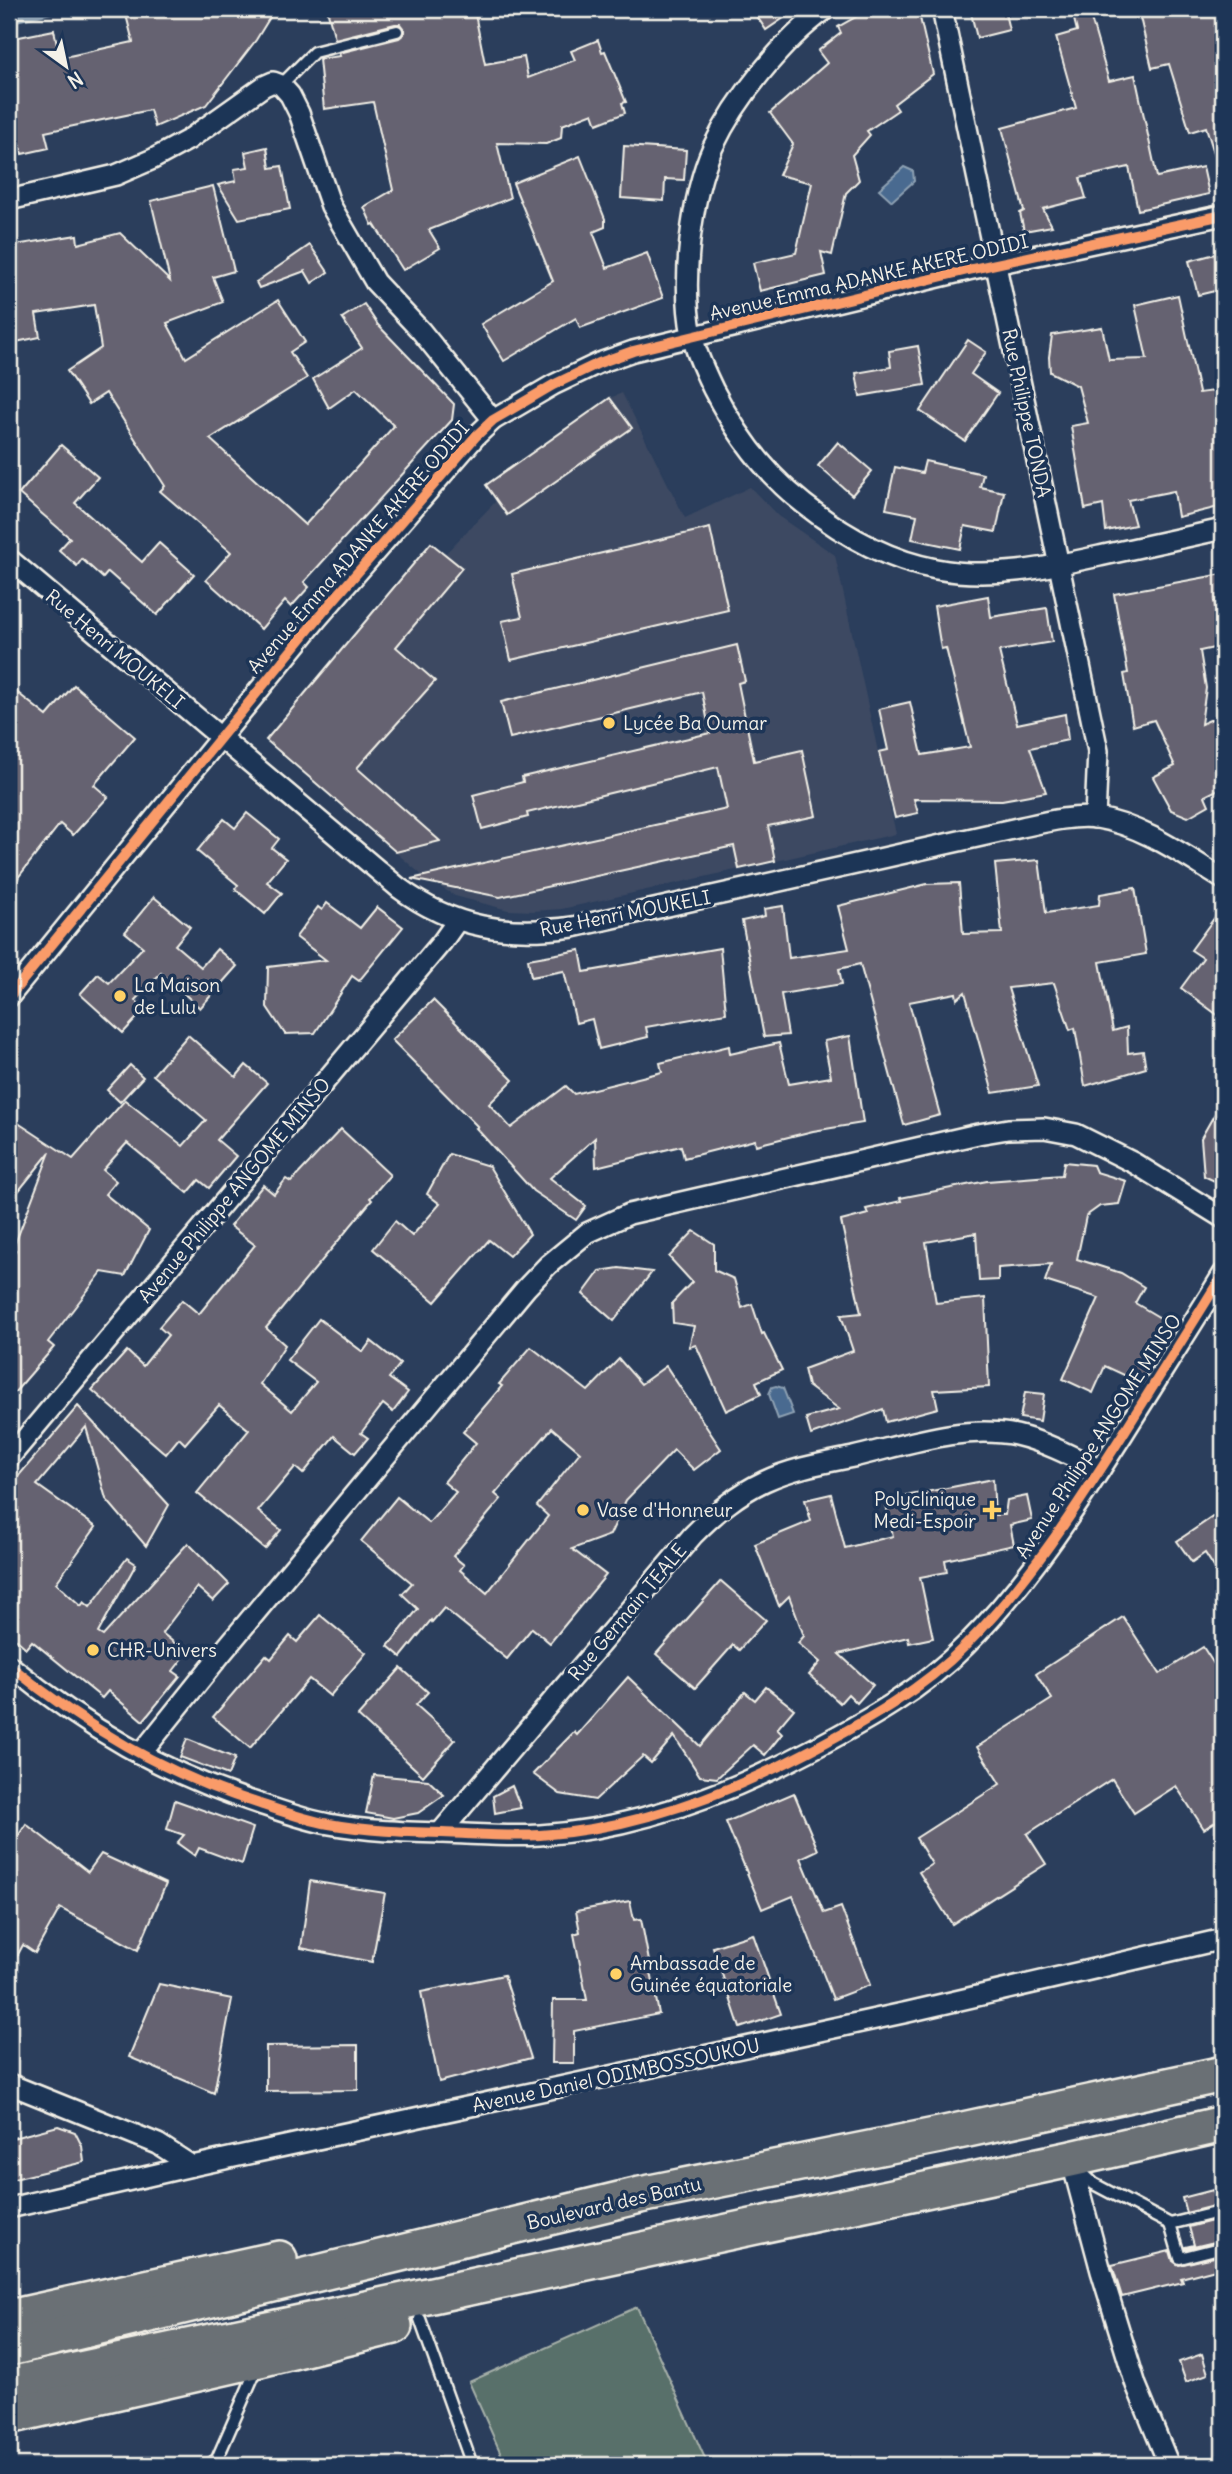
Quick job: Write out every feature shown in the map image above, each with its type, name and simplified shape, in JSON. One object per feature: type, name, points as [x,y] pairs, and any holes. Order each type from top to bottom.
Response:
[{"type":"highway","name":"Boulevard des Bantu","points":[[9,2348],[640,2194],[940,2135],[1223,2074]]},
{"type":"highway","points":[[9,2385],[1071,2159],[1223,2124]]},
{"type":"highway","points":[[9,2318],[561,2199],[640,2194]]},
{"type":"highway","points":[[9,2416],[260,2359],[420,2319],[580,2276],[653,2247]]},
{"type":"street","points":[[827,9],[791,39],[752,85],[713,148],[691,235],[687,276],[692,336],[707,376],[742,440],[772,477],[834,527],[876,549],[934,569],[971,573],[1026,571],[1223,529]]},
{"type":"street","name":"Rue Philippe TONDA","points":[[942,9],[1098,751],[1094,818]]},
{"type":"street","points":[[9,200],[116,175],[188,140],[264,86],[273,82],[281,85],[290,95],[299,113],[331,206],[375,282],[421,331],[493,420]]},
{"type":"street","name":"Avenue Emma ADANKE AKERE ODIDI","points":[[9,997],[317,619],[493,420],[553,385],[599,363],[633,351],[997,264],[1223,215]]},
{"type":"street","name":"Rue Henri MOUKELI","points":[[9,559],[399,888],[419,903],[457,921],[512,932],[573,927],[1021,827],[1094,818],[1120,824],[1143,834],[1223,879]]},
{"type":"street","name":"Avenue Philippe ANGOME MINSO","points":[[9,1458],[434,953],[457,921]]},
{"type":"street","points":[[141,1755],[229,1643],[526,1287],[571,1245],[605,1224],[653,1208],[978,1134],[1008,1129],[1044,1128],[1076,1133],[1135,1163],[1223,1219]]},
{"type":"street","name":"Avenue Philippe ANGOME MINSO","points":[[9,1665],[72,1715],[141,1755],[196,1782],[326,1824],[377,1831],[544,1835],[630,1821],[716,1795],[786,1763],[850,1729],[906,1695],[965,1646],[1011,1596],[1100,1470],[1223,1274]]},
{"type":"street","name":"Rue Germain TEALE","points":[[440,1833],[693,1535],[741,1493],[768,1479],[797,1469],[957,1433],[1015,1435],[1038,1442],[1100,1470]]},
{"type":"street","name":"Avenue Daniel ODIMBOSSOUKOU","points":[[9,2208],[192,2165],[908,2012],[1223,1939]]},
{"type":"street","points":[[9,2084],[158,2144],[192,2165]]},
{"type":"street","points":[[1071,2159],[1136,2385],[1169,2465]]},
{"type":"lane","points":[[281,85],[314,52],[397,31]]},
{"type":"lane","points":[[1071,2159],[1080,2172],[1094,2184],[1170,2224],[1223,2211]]},
{"type":"lane","points":[[1170,2224],[1180,2258],[1223,2247]]},
{"type":"lane","points":[[420,2319],[472,2465]]},
{"type":"lane","points":[[216,2463],[260,2359]]},
{"type":"shaded area","points":[[904,167],[913,171],[914,181],[892,201],[879,189]]},
{"type":"shaded area","points":[[622,393],[685,518],[750,487],[778,516],[835,555],[896,834],[562,909],[508,910],[455,896],[423,876],[266,740],[431,543],[445,554],[496,501],[486,485],[610,398]]},
{"type":"shaded area","points":[[772,1387],[783,1388],[793,1414],[778,1419],[769,1394]]},
{"type":"green space","points":[[637,2307],[708,2465],[506,2465],[469,2382]]},
{"type":"building","points":[[275,9],[256,40],[206,105],[155,127],[150,110],[45,132],[49,148],[22,154],[19,143],[9,145],[9,39],[54,30],[60,58],[133,42],[125,11]]},
{"type":"building","points":[[327,9],[474,9],[485,64],[524,57],[528,78],[575,60],[571,51],[598,40],[626,102],[622,103],[625,113],[597,124],[593,113],[562,125],[561,138],[546,144],[497,143],[510,198],[429,230],[440,248],[403,270],[374,224],[372,225],[364,207],[393,190],[373,102],[324,109],[319,59],[340,56],[339,53],[399,38],[404,34],[404,29],[400,24],[395,24],[335,39]]},
{"type":"building","points":[[752,9],[797,9],[766,30]]},
{"type":"building","points":[[870,9],[918,9],[933,74],[894,104],[898,110],[867,131],[870,135],[852,155],[859,180],[846,193],[832,255],[821,252],[826,275],[760,291],[753,263],[796,253],[812,183],[779,175],[793,144],[770,113],[827,63],[818,51],[841,33],[838,27]]},
{"type":"building","points":[[970,9],[1004,9],[1009,30],[977,38]]},
{"type":"building","points":[[1138,9],[1223,9],[1223,169],[1219,169],[1206,127],[1190,132],[1169,64],[1152,68]]},
{"type":"building","points":[[1090,15],[1109,81],[1135,75],[1157,177],[1203,167],[1209,194],[1138,210],[1129,167],[1080,178],[1086,198],[1043,209],[1052,226],[1024,231],[1020,213],[1024,211],[1002,128],[1076,108],[1056,37],[1077,31],[1074,19]]},
{"type":"building","points":[[624,146],[686,150],[684,180],[665,179],[664,201],[621,198]]},
{"type":"building","points":[[267,147],[270,168],[282,166],[290,209],[239,219],[218,185],[236,181],[234,169],[248,167],[245,152]]},
{"type":"building","points":[[580,156],[605,219],[605,227],[593,232],[607,268],[647,253],[663,298],[580,328],[576,318],[504,361],[481,324],[553,281],[513,183]]},
{"type":"building","points":[[213,186],[234,271],[213,277],[223,302],[167,323],[186,358],[278,300],[305,342],[290,352],[307,378],[210,439],[305,525],[394,426],[356,389],[329,408],[313,379],[362,348],[342,318],[364,304],[378,325],[454,404],[452,420],[304,582],[309,587],[291,607],[285,601],[261,629],[206,580],[231,552],[160,491],[165,486],[106,393],[89,404],[67,371],[101,348],[94,305],[36,314],[40,337],[11,343],[9,329],[9,259],[17,258],[15,245],[77,235],[78,244],[120,233],[170,281],[151,201]]},
{"type":"building","points":[[310,245],[328,272],[312,283],[305,271],[259,288],[256,282]]},
{"type":"building","points":[[1215,254],[1223,289],[1198,295],[1189,261]]},
{"type":"building","points":[[1178,295],[1199,393],[1214,391],[1223,433],[1223,506],[1178,517],[1174,491],[1128,500],[1135,525],[1106,531],[1103,505],[1085,509],[1071,426],[1088,423],[1078,386],[1050,372],[1052,335],[1102,327],[1109,360],[1147,359],[1135,305]]},
{"type":"building","points":[[968,340],[986,352],[971,374],[998,393],[965,441],[920,411]]},
{"type":"building","points":[[918,346],[925,385],[860,396],[856,373],[891,367],[889,351]]},
{"type":"building","points":[[610,398],[632,428],[507,515],[486,485]]},
{"type":"building","points":[[838,442],[872,471],[852,495],[818,466]]},
{"type":"building","points":[[61,445],[98,477],[75,503],[142,562],[159,543],[194,574],[157,615],[108,572],[103,578],[82,559],[77,566],[59,550],[70,538],[19,494]]},
{"type":"building","points":[[925,461],[983,474],[980,487],[1004,492],[996,532],[965,526],[960,549],[912,539],[917,515],[886,509],[895,467],[922,473]]},
{"type":"building","points":[[710,528],[728,610],[511,660],[502,621],[522,617],[512,574]]},
{"type":"building","points":[[431,543],[462,568],[396,647],[435,681],[357,768],[440,841],[396,852],[266,740]]},
{"type":"building","points":[[1223,574],[1223,600],[1214,601],[1220,620],[1215,622],[1223,646],[1200,651],[1206,688],[1201,724],[1223,714],[1223,787],[1205,796],[1209,805],[1188,817],[1171,810],[1153,777],[1175,766],[1154,720],[1133,726],[1124,674],[1128,673],[1114,594]]},
{"type":"building","points":[[988,596],[991,617],[1047,608],[1052,642],[999,651],[1017,724],[1065,714],[1068,740],[1030,748],[1046,792],[1002,800],[914,799],[918,813],[895,818],[879,752],[888,750],[879,709],[910,702],[922,755],[970,747],[946,648],[941,649],[934,606]]},
{"type":"building","points":[[737,645],[745,681],[738,683],[754,761],[802,750],[816,816],[768,826],[775,861],[739,869],[734,846],[500,897],[411,879],[727,809],[718,767],[527,813],[528,817],[482,829],[473,795],[523,782],[522,777],[710,733],[702,692],[510,738],[501,702]]},
{"type":"building","points":[[74,685],[135,737],[94,785],[108,797],[73,835],[60,824],[9,889],[9,686],[47,716]]},
{"type":"building","points":[[247,813],[279,839],[272,848],[286,859],[267,882],[282,893],[265,914],[235,889],[238,885],[197,851],[224,819],[235,828]]},
{"type":"building","points":[[1039,860],[1046,913],[1099,905],[1100,894],[1135,888],[1146,954],[1100,962],[1113,1031],[1127,1027],[1128,1053],[1143,1051],[1146,1068],[1085,1086],[1075,1028],[1070,1030],[1054,983],[1008,988],[1038,1086],[993,1093],[965,992],[957,999],[956,993],[909,1002],[940,1115],[904,1125],[860,964],[839,969],[842,984],[781,994],[788,1035],[764,1037],[742,921],[765,916],[764,909],[783,906],[789,958],[849,949],[838,906],[927,884],[959,883],[963,934],[1002,933],[995,864]]},
{"type":"building","points":[[154,897],[190,927],[175,945],[201,967],[217,949],[237,966],[200,1008],[161,973],[135,1000],[145,1009],[123,1033],[80,994],[98,974],[109,983],[143,947],[125,932]]},
{"type":"building","points":[[327,903],[360,928],[377,907],[403,927],[359,981],[352,976],[315,1033],[285,1034],[267,1007],[268,967],[326,960],[296,937],[318,907],[322,910]]},
{"type":"building","points":[[1223,906],[1223,1019],[1181,988],[1203,958],[1191,950]]},
{"type":"building","points":[[720,948],[726,1013],[646,1027],[648,1037],[599,1049],[592,1019],[576,1023],[564,971],[531,977],[528,959],[580,950],[584,972]]},
{"type":"building","points":[[433,1000],[513,1080],[489,1104],[511,1128],[566,1086],[574,1094],[662,1072],[660,1063],[729,1046],[730,1054],[779,1043],[789,1084],[831,1077],[824,1041],[850,1036],[863,1123],[813,1131],[756,1145],[755,1140],[684,1158],[681,1146],[596,1167],[595,1138],[550,1178],[586,1206],[576,1220],[533,1191],[476,1128],[478,1127],[392,1040]]},
{"type":"building","points":[[188,1035],[236,1077],[246,1065],[267,1083],[217,1140],[236,1156],[209,1188],[199,1180],[188,1193],[127,1143],[103,1170],[116,1181],[105,1194],[149,1230],[125,1276],[102,1272],[48,1342],[54,1347],[9,1399],[9,1263],[50,1152],[9,1203],[9,1117],[73,1159],[125,1100],[183,1146],[206,1120],[153,1075]]},
{"type":"building","points":[[130,1065],[143,1077],[120,1102],[107,1090]]},
{"type":"building","points":[[1222,1101],[1223,1185],[1204,1176],[1201,1138]]},
{"type":"building","points":[[341,1129],[390,1175],[266,1328],[285,1345],[260,1384],[292,1411],[316,1382],[287,1360],[319,1319],[363,1352],[371,1341],[400,1364],[389,1378],[408,1392],[393,1412],[383,1404],[361,1433],[368,1438],[355,1453],[334,1436],[303,1474],[295,1467],[258,1511],[281,1530],[265,1549],[197,1493],[249,1430],[219,1405],[185,1444],[179,1438],[166,1454],[92,1390],[127,1351],[143,1366],[168,1335],[159,1327],[182,1300],[199,1314],[255,1245],[230,1226],[263,1185],[274,1194],[286,1179],[291,1182]]},
{"type":"building","points":[[449,1154],[489,1166],[530,1234],[509,1256],[489,1240],[435,1302],[373,1249],[395,1221],[412,1236],[440,1204],[427,1194]]},
{"type":"building","points":[[1064,1162],[1093,1165],[1096,1172],[1126,1181],[1119,1204],[1100,1206],[1086,1216],[1077,1259],[1121,1273],[1144,1287],[1135,1303],[1162,1319],[1147,1343],[1158,1348],[1141,1383],[1105,1366],[1093,1393],[1063,1379],[1099,1298],[1045,1281],[1051,1264],[998,1268],[998,1280],[979,1281],[976,1233],[926,1242],[936,1303],[985,1298],[989,1387],[934,1390],[938,1408],[886,1422],[883,1409],[811,1435],[806,1418],[839,1409],[808,1386],[804,1369],[853,1351],[841,1315],[861,1313],[841,1221],[868,1214],[866,1209],[901,1201],[900,1198],[987,1181],[1062,1175]]},
{"type":"building","points":[[694,1231],[714,1244],[714,1270],[734,1279],[742,1308],[752,1304],[762,1334],[764,1333],[782,1370],[756,1382],[761,1394],[726,1411],[696,1345],[689,1347],[694,1326],[673,1323],[672,1303],[692,1282],[669,1257]]},
{"type":"building","points":[[619,1268],[652,1272],[614,1321],[583,1294],[600,1271]]},
{"type":"building","points":[[531,1347],[588,1391],[619,1359],[641,1384],[666,1366],[721,1449],[694,1470],[674,1450],[626,1500],[610,1535],[572,1549],[606,1575],[550,1643],[532,1628],[507,1659],[444,1608],[401,1657],[388,1646],[418,1609],[402,1594],[412,1583],[361,1541],[397,1497],[429,1523],[456,1492],[444,1482],[476,1443],[463,1432],[502,1386],[499,1384]],"holes":[[[552,1428],[580,1452],[537,1506],[548,1516],[487,1593],[460,1570],[464,1565],[453,1556],[501,1499],[495,1494]]]},
{"type":"building","points":[[1025,1392],[1044,1394],[1040,1421],[1020,1418]]},
{"type":"building","points":[[78,1406],[169,1505],[146,1546],[106,1499],[86,1427],[37,1485],[96,1527],[56,1583],[81,1606],[84,1602],[90,1607],[127,1558],[136,1564],[98,1633],[103,1636],[188,1543],[229,1584],[213,1601],[197,1587],[162,1633],[187,1653],[173,1671],[180,1676],[143,1721],[108,1691],[102,1698],[32,1641],[26,1648],[9,1633],[9,1487]]},
{"type":"building","points":[[993,1479],[995,1515],[1005,1515],[1007,1500],[1027,1496],[1032,1520],[1010,1525],[1014,1545],[945,1560],[947,1572],[920,1577],[933,1638],[909,1643],[908,1637],[839,1654],[873,1685],[857,1703],[848,1694],[840,1703],[809,1675],[820,1662],[798,1643],[804,1636],[789,1596],[779,1606],[755,1544],[811,1521],[805,1500],[831,1494],[845,1548],[893,1536],[885,1500]]},
{"type":"building","points":[[1217,1514],[1223,1524],[1223,1581],[1205,1553],[1192,1562],[1177,1541]]},
{"type":"building","points":[[721,1581],[766,1620],[739,1650],[733,1645],[695,1688],[656,1654]]},
{"type":"building","points":[[320,1615],[366,1653],[330,1696],[309,1679],[250,1748],[213,1717],[266,1655],[271,1659],[290,1636],[297,1642]]},
{"type":"building","points":[[1123,1617],[1160,1674],[1203,1647],[1223,1678],[1223,1817],[1204,1829],[1176,1786],[1134,1813],[1112,1779],[1027,1834],[1046,1864],[952,1924],[919,1872],[932,1864],[916,1838],[1000,1784],[977,1747],[1052,1699],[1036,1674]]},
{"type":"building","points":[[401,1668],[428,1692],[416,1705],[455,1740],[423,1776],[358,1716]]},
{"type":"building","points":[[628,1677],[700,1746],[745,1692],[755,1700],[766,1687],[794,1709],[777,1729],[782,1734],[765,1755],[753,1745],[717,1778],[700,1776],[674,1736],[651,1763],[643,1756],[595,1800],[560,1794],[533,1774],[574,1732],[577,1735]]},
{"type":"building","points":[[187,1739],[235,1758],[228,1775],[180,1757]]},
{"type":"building","points":[[374,1775],[428,1780],[444,1795],[418,1813],[393,1818],[366,1813]]},
{"type":"building","points":[[512,1786],[521,1808],[495,1813],[493,1796]]},
{"type":"building","points":[[794,1793],[818,1850],[801,1858],[824,1913],[841,1907],[870,1985],[833,1999],[793,1896],[762,1909],[726,1822]]},
{"type":"building","points":[[175,1800],[253,1828],[242,1864],[199,1848],[195,1856],[177,1843],[184,1835],[167,1829]]},
{"type":"building","points":[[26,1824],[88,1872],[101,1854],[166,1884],[138,1950],[60,1908],[35,1953],[23,1945],[9,1971],[9,1850]]},
{"type":"building","points":[[310,1881],[385,1893],[372,1962],[301,1948]]},
{"type":"building","name":"Ambassade de Guinée équatoriale","points":[[630,1901],[634,1920],[641,1919],[659,2014],[574,2031],[574,2063],[552,2063],[553,2000],[587,2000],[574,1934],[580,1932],[576,1911]]},
{"type":"building","points":[[753,1934],[781,2014],[740,2028],[713,1947]]},
{"type":"building","points":[[504,1975],[531,2058],[439,2082],[421,1992]]},
{"type":"building","points":[[159,1984],[232,1999],[214,2093],[129,2057]]},
{"type":"building","points":[[358,2045],[358,2090],[266,2091],[266,2046]]},
{"type":"building","points":[[58,2126],[75,2132],[82,2146],[84,2162],[10,2180],[9,2139]]},
{"type":"building","points":[[1213,2190],[1217,2205],[1186,2213],[1182,2198]]},
{"type":"building","points":[[1220,2219],[1223,2240],[1185,2249],[1194,2245],[1189,2227]]},
{"type":"building","points":[[1170,2251],[1173,2261],[1179,2265],[1223,2255],[1223,2267],[1181,2278],[1183,2282],[1122,2297],[1112,2265]]},
{"type":"building","points":[[1202,2354],[1208,2374],[1186,2382],[1179,2362]]},
{"type":"waterway","points":[[9,20],[57,9]]},
{"type":"cycle path","points":[[9,997],[317,619],[476,436],[493,420],[553,385],[599,363],[633,351],[968,270],[1223,215]]},
{"type":"cycle path","points":[[9,1665],[96,1728],[157,1762],[222,1791],[320,1822],[386,1831],[528,1836],[610,1826],[679,1807],[779,1766],[852,1728],[912,1690],[966,1645],[1031,1571],[1069,1517],[1223,1274]]},
{"type":"place","name":"Lycée Ba Oumar","points":[[609,723]]},
{"type":"place","name":"La Maison de Lulu","points":[[120,996]]},
{"type":"place","name":"Vase d'Honneur","points":[[583,1510]]},
{"type":"place","name":"Polyclinique Medi-Espoir","points":[[992,1510]]},
{"type":"place","name":"CHR-Univers","points":[[93,1650]]},
{"type":"place","name":"Ambassade de Guinée équatoriale","points":[[616,1974]]}]
